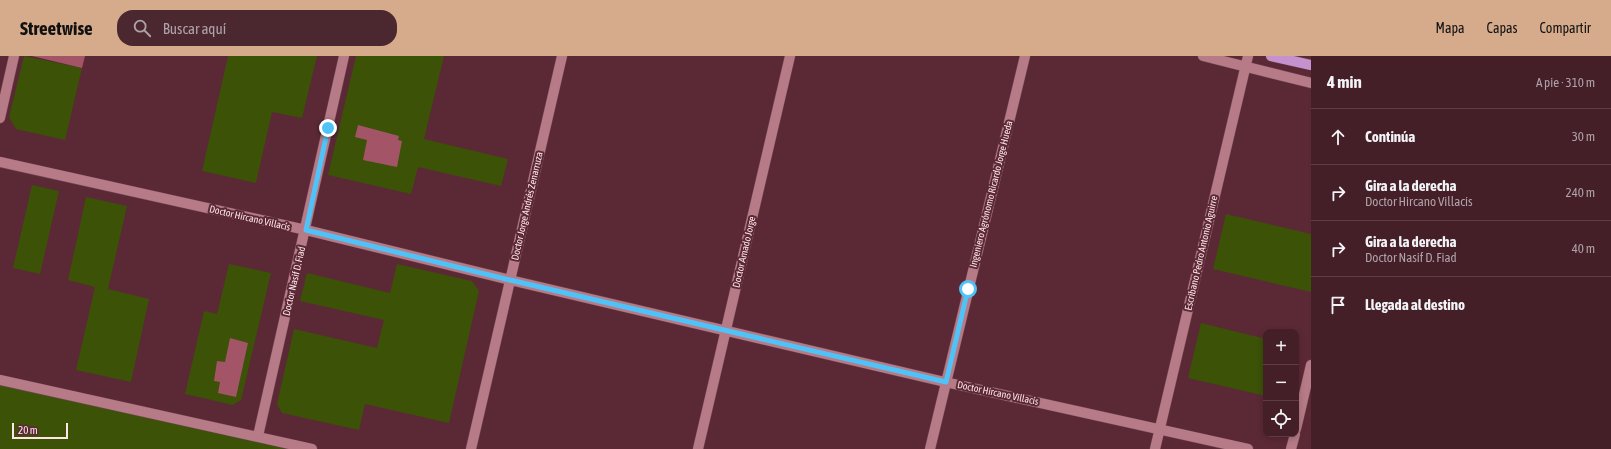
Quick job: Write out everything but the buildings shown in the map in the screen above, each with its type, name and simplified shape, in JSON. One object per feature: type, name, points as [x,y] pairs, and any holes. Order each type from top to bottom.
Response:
[{"type":"main road","points":[[1271,56],[1311,65]]},
{"type":"street","points":[[0,118],[14,56]]},
{"type":"street","name":"Doctor Nasif D. Fiad","points":[[258,436],[306,230],[344,56]]},
{"type":"street","name":"Doctor Jorge Andrés Zenarruza","points":[[471,449],[562,56]]},
{"type":"street","name":"Doctor Amado Jorge","points":[[698,449],[790,56]]},
{"type":"street","name":"Ingeniero Agrónomo Ricardo Jorge Hueda","points":[[930,449],[1025,56]]},
{"type":"street","points":[[1203,56],[1247,61],[1311,83]]},
{"type":"street","name":"Escribano Pedro Antonio Aguirre","points":[[1155,449],[1247,61]]},
{"type":"street","name":"Doctor Hircano Villacís","points":[[0,162],[306,230],[510,280],[946,382],[1159,428],[1248,449]]},
{"type":"street","points":[[1299,416],[1311,365]]},
{"type":"street","points":[[0,380],[312,449]]},
{"type":"street","points":[[1291,449],[1294,437]]},
{"type":"green space","points":[[24,56],[82,68],[65,140],[16,129],[9,117]]},
{"type":"green space","points":[[228,56],[317,56],[302,118],[272,112],[256,183],[202,171]]},
{"type":"green space","points":[[356,56],[444,56],[424,139],[508,159],[501,186],[418,167],[411,194],[328,175]]},
{"type":"green space","points":[[32,185],[59,191],[40,274],[13,268]]},
{"type":"green space","points":[[86,197],[127,206],[108,289],[149,299],[131,382],[76,370],[95,287],[68,280]]},
{"type":"green space","points":[[1226,214],[1311,234],[1311,292],[1213,269]]},
{"type":"green space","points":[[229,264],[271,273],[241,400],[233,405],[185,394],[204,311],[217,314]]},
{"type":"green space","points":[[397,264],[472,281],[479,291],[449,423],[365,404],[359,430],[282,413],[277,404],[294,329],[377,348],[384,320],[300,301],[307,273],[390,293]]},
{"type":"green space","points":[[1201,323],[1263,338],[1263,395],[1188,378]]},
{"type":"green space","points":[[0,382],[287,449],[0,449]]},
{"type":"route","points":[[328,128],[306,230],[510,280],[946,382],[968,289]]}]
